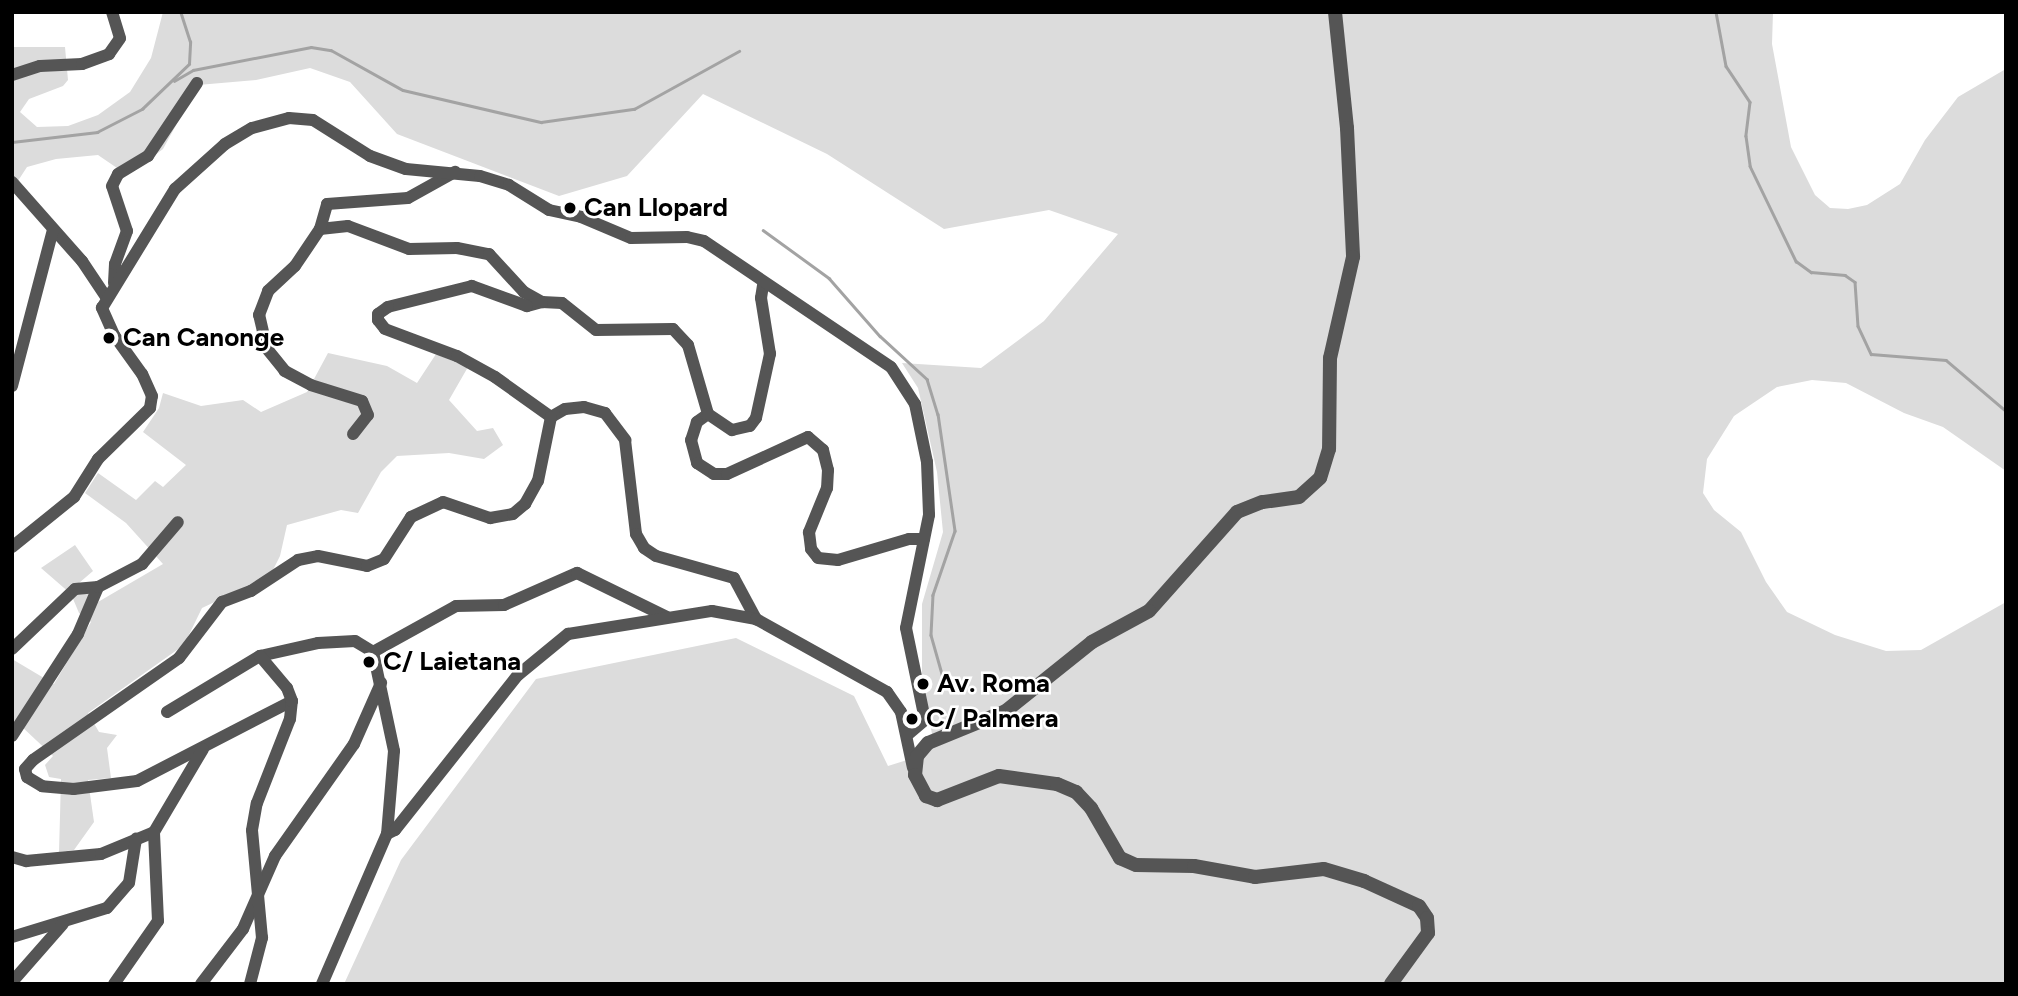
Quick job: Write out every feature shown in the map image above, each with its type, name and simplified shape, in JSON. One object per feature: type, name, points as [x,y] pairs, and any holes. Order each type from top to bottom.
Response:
[{"type":"street","points":[[12,75],[40,66],[82,64],[109,54],[120,38],[112,12]]},
{"type":"street","points":[[12,547],[74,496],[97,460],[150,408],[152,396],[142,374],[105,319],[106,297],[188,173],[252,128],[289,118],[313,120],[370,156],[406,169],[455,172],[509,185],[550,210],[581,217],[631,238],[687,237],[704,241],[764,285],[891,367],[915,404],[927,462],[929,515],[906,628],[916,746],[926,744],[1006,710],[1092,642],[1140,618],[1237,512],[1262,502],[1299,498],[1320,478],[1329,449],[1330,358],[1353,257],[1347,128],[1335,12]]},
{"type":"street","points":[[114,284],[115,264],[127,231],[112,186],[118,174],[148,156],[197,83]]},
{"type":"street","points":[[354,433],[368,415],[362,401],[311,385],[285,371],[267,349],[259,316],[268,291],[295,266],[320,229],[327,204],[408,198],[455,172]]},
{"type":"street","points":[[12,182],[82,261],[106,297]]},
{"type":"street","points":[[320,229],[348,226],[409,249],[457,248],[489,254],[524,292],[542,302]]},
{"type":"street","points":[[12,386],[53,230]]},
{"type":"street","points":[[551,417],[495,377],[457,356],[385,329],[378,320],[378,314],[388,307],[472,286],[527,306],[542,302],[562,303],[606,332],[673,329],[683,335],[708,414],[732,430],[750,426],[756,418],[770,354],[761,298],[764,285]]},
{"type":"street","points":[[292,701],[137,781],[110,786],[42,786],[27,778],[25,769],[33,760],[179,658],[222,602],[251,592],[298,560],[318,556],[367,566],[384,559],[411,517],[443,502],[490,518],[513,514],[525,504],[538,481],[551,417],[565,409],[584,407],[606,413],[625,440],[636,534],[644,548],[656,556],[734,578],[756,619]]},
{"type":"street","points":[[708,414],[697,422],[691,440],[697,463],[714,474],[727,474],[797,439],[808,437],[823,450],[827,488],[808,540],[818,558],[838,560],[909,539],[924,539]]},
{"type":"street","points":[[12,649],[75,589],[98,587],[142,564],[178,522]]},
{"type":"street","points":[[373,652],[456,606],[504,605],[577,573],[670,618]]},
{"type":"street","points":[[12,736],[78,634],[98,587]]},
{"type":"street","points":[[387,834],[395,830],[518,674],[561,638],[670,618],[722,611],[756,619],[887,692],[926,744]]},
{"type":"street","points":[[167,712],[260,656],[318,643],[355,641],[373,652],[394,751],[387,834],[321,984]]},
{"type":"street","points":[[250,984],[261,949],[253,851],[257,803],[290,719],[292,701],[260,656]]},
{"type":"street","points":[[201,984],[222,961],[258,897],[275,856],[354,744],[381,683]]},
{"type":"street","points":[[915,727],[948,733]]},
{"type":"street","points":[[915,727],[915,775],[926,796],[937,800],[999,776],[1056,784],[1076,792],[1091,808],[1120,858],[1136,865],[1194,866],[1255,877],[1324,869],[1364,881],[1419,906],[1427,918],[1428,933],[1391,984]]},
{"type":"street","points":[[915,775],[917,756],[926,744]]},
{"type":"street","points":[[114,984],[158,921],[154,832],[203,749]]},
{"type":"street","points":[[12,857],[26,860],[101,854],[154,832]]},
{"type":"street","points":[[12,937],[94,915],[119,898],[134,867],[136,839]]},
{"type":"street","points":[[12,982],[64,922]]},
{"type":"shaded area","points":[[163,12],[1773,12],[1772,44],[1791,147],[1815,195],[1830,208],[1848,209],[1867,205],[1900,184],[1925,140],[1958,97],[2004,70],[2006,471],[1943,427],[1904,413],[1846,383],[1812,380],[1777,387],[1734,416],[1707,459],[1703,493],[1714,510],[1741,532],[1766,582],[1787,612],[1835,635],[1886,651],[1921,650],[2006,602],[2006,984],[344,984],[401,860],[536,679],[736,638],[854,696],[888,766],[926,754],[934,745],[922,679],[922,604],[943,532],[937,472],[918,388],[902,363],[981,368],[1044,321],[1118,234],[1049,210],[944,229],[827,154],[703,94],[627,176],[559,196],[397,134],[350,82],[310,68],[256,80],[198,85],[163,149],[142,165],[117,168],[98,155],[56,159],[27,167],[12,190],[12,47],[65,47],[68,80],[63,86],[29,99],[20,112],[37,127],[68,126],[98,115],[130,92],[151,58]]},
{"type":"shaded area","points":[[328,353],[387,366],[417,383],[436,354],[468,367],[449,400],[477,431],[493,428],[503,445],[484,459],[449,453],[397,456],[381,472],[358,513],[341,510],[287,525],[280,556],[270,576],[202,608],[184,645],[88,713],[99,732],[117,735],[107,748],[111,778],[88,780],[94,822],[74,850],[59,852],[61,779],[49,777],[45,765],[53,756],[20,725],[12,729],[12,659],[54,684],[91,622],[79,613],[71,594],[41,568],[75,545],[93,571],[79,583],[98,602],[163,564],[126,523],[85,493],[98,473],[136,500],[155,481],[163,487],[186,465],[143,432],[159,408],[163,393],[201,406],[243,400],[261,412],[307,392]]},
{"type":"waterway","points":[[12,142],[97,132],[142,109],[189,64],[190,42],[180,12]]},
{"type":"waterway","points":[[1716,12],[1726,66],[1750,102],[1746,136],[1750,166],[1796,261],[1811,272],[1845,275],[1855,282],[1858,326],[1871,354],[1946,360],[2006,411]]},
{"type":"waterway","points":[[174,81],[193,70],[311,47],[331,50],[403,90],[541,122],[634,109],[739,51]]},
{"type":"waterway","points":[[763,230],[829,278],[880,336],[927,379],[938,414],[955,531],[933,595],[931,635],[942,674]]},
{"type":"place","name":"Can Llopard","points":[[570,208]]},
{"type":"place","name":"Can Canonge","points":[[109,338]]},
{"type":"place","name":"C/ Laietana","points":[[369,662]]},
{"type":"place","name":"Av. Roma","points":[[923,684]]},
{"type":"place","name":"C/ Palmera","points":[[912,719]]}]
